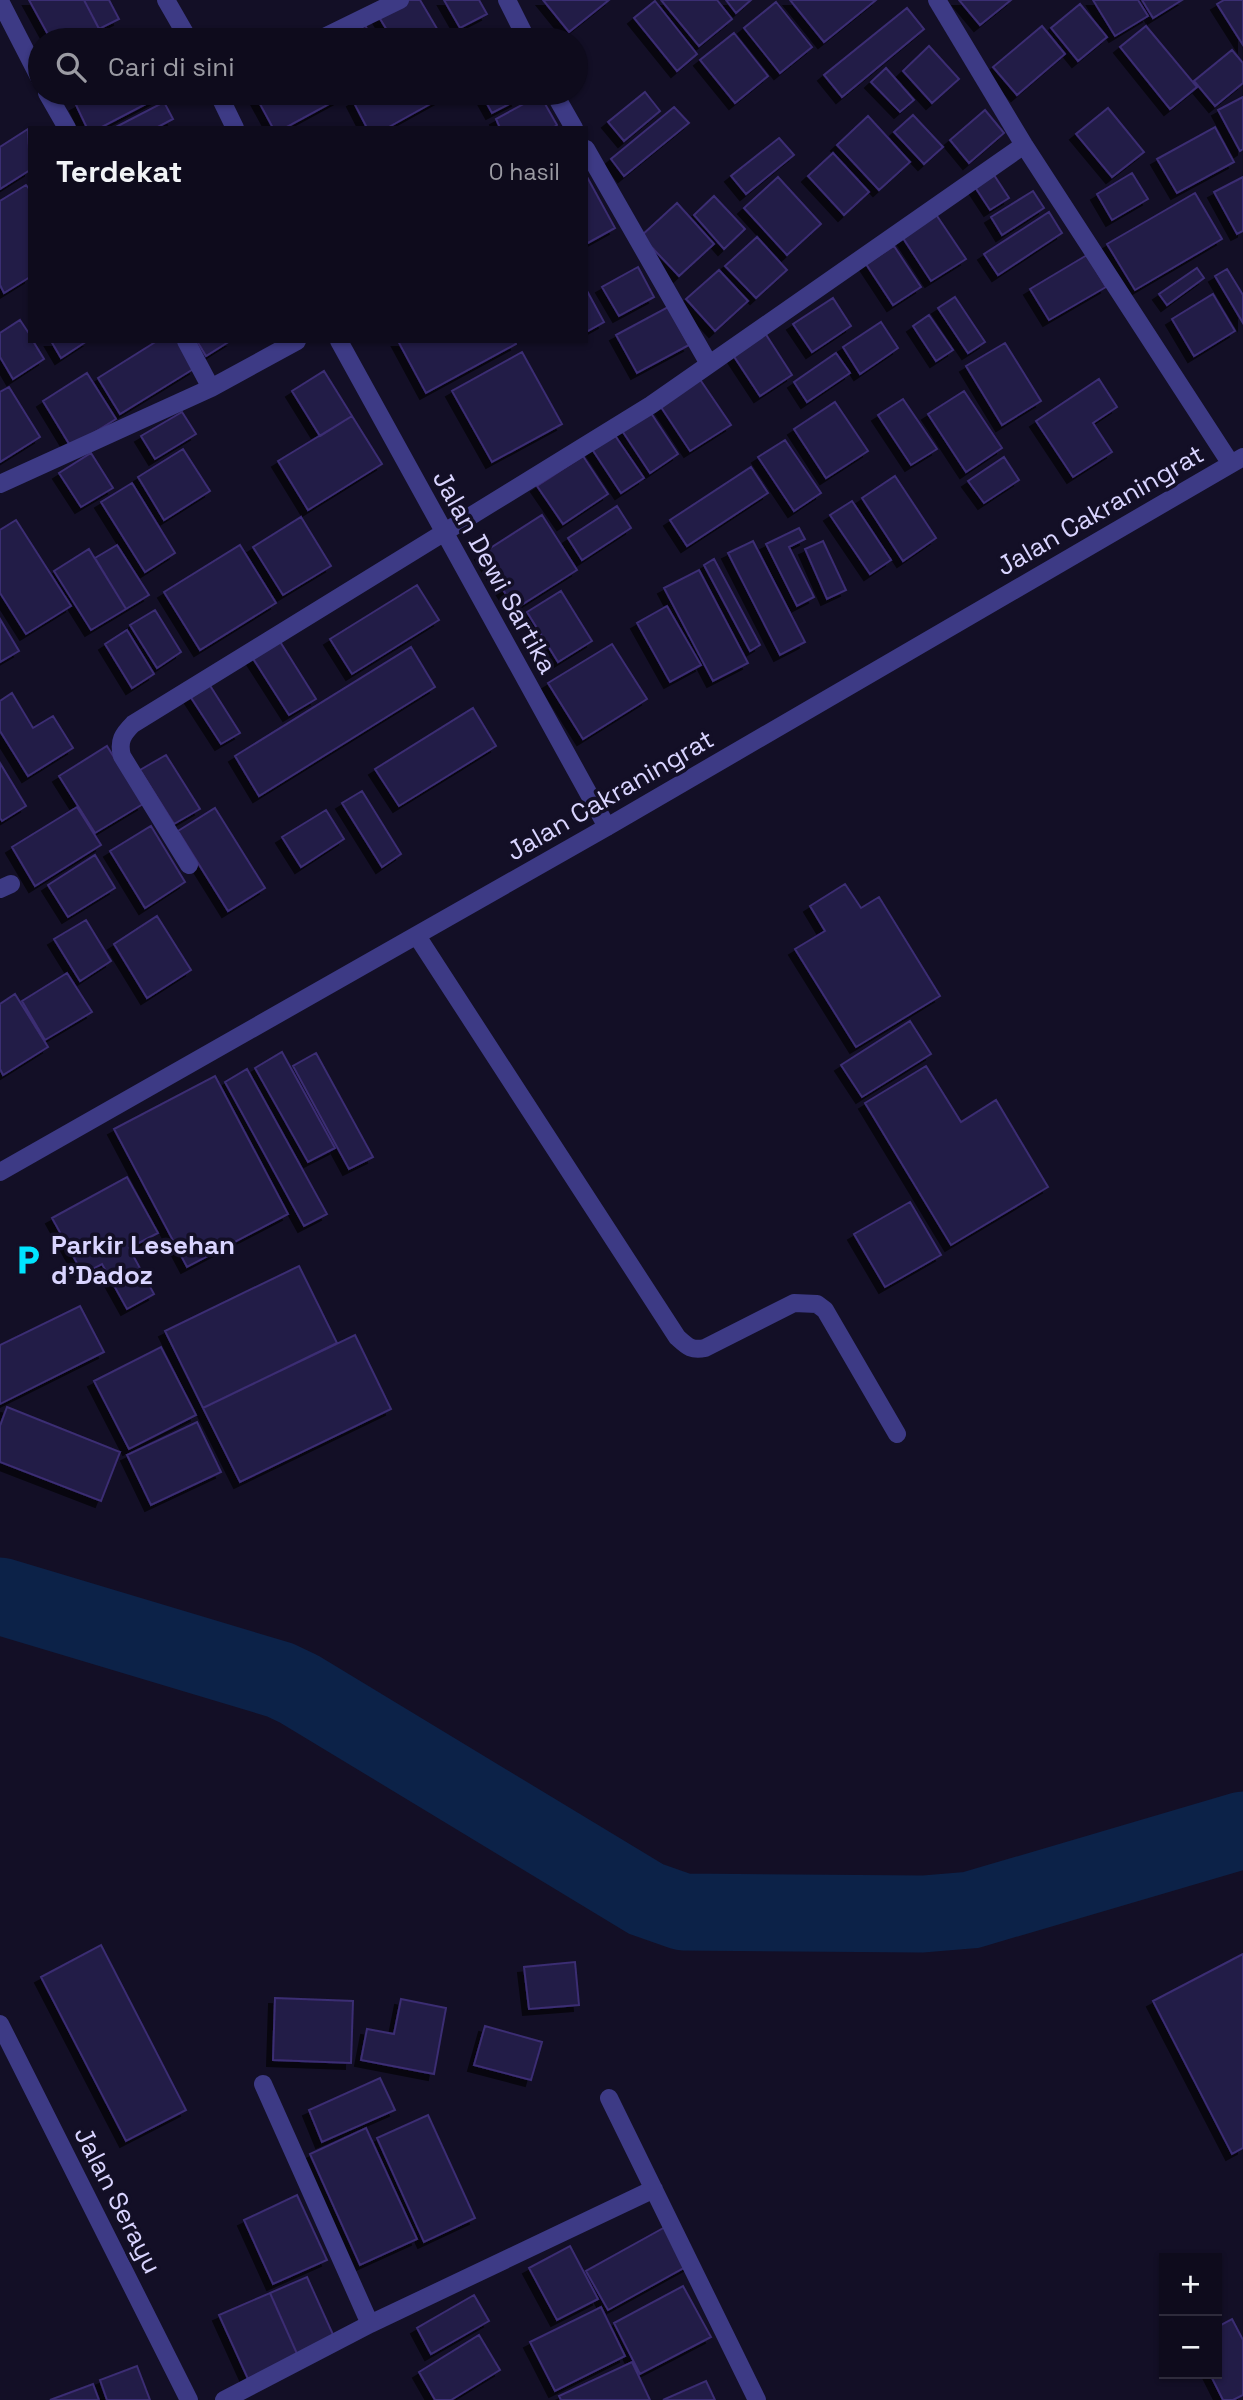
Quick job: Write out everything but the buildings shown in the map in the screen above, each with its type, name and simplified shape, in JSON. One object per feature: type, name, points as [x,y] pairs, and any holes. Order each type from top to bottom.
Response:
[{"type":"street","points":[[166,0],[182,28]]},
{"type":"street","points":[[343,28],[400,0]]},
{"type":"street","points":[[508,0],[521,28]]},
{"type":"street","points":[[937,0],[1024,145],[1237,460]]},
{"type":"street","points":[[0,1],[28,56]]},
{"type":"street","points":[[54,105],[66,126]]},
{"type":"street","points":[[224,105],[234,126]]},
{"type":"street","points":[[561,105],[573,126]]},
{"type":"street","points":[[189,866],[122,756],[119,744],[125,732],[142,717],[651,405],[1024,145]]},
{"type":"street","points":[[588,152],[709,364]]},
{"type":"street","points":[[187,343],[211,388]]},
{"type":"street","points":[[0,484],[211,388],[293,343]]},
{"type":"street","name":"Jalan Dewi Sartika","points":[[340,343],[607,827]]},
{"type":"street","name":"Jalan Cakraningrat","points":[[0,1172],[607,827],[1237,460]]},
{"type":"street","points":[[417,936],[677,1337],[695,1350],[705,1348],[794,1303],[817,1304],[825,1310],[897,1434]]},
{"type":"street","name":"Jalan Serayu","points":[[0,2024],[189,2400]]},
{"type":"street","points":[[263,2084],[370,2324]]},
{"type":"street","points":[[609,2098],[757,2400]]},
{"type":"street","points":[[224,2400],[370,2324],[654,2189]]},
{"type":"waterway","points":[[0,1596],[280,1680],[646,1899],[683,1912],[923,1914],[971,1910],[1243,1830]]},
{"type":"place","name":"Parkir Lesehan d'Dadoz","points":[[28,1260]]}]
